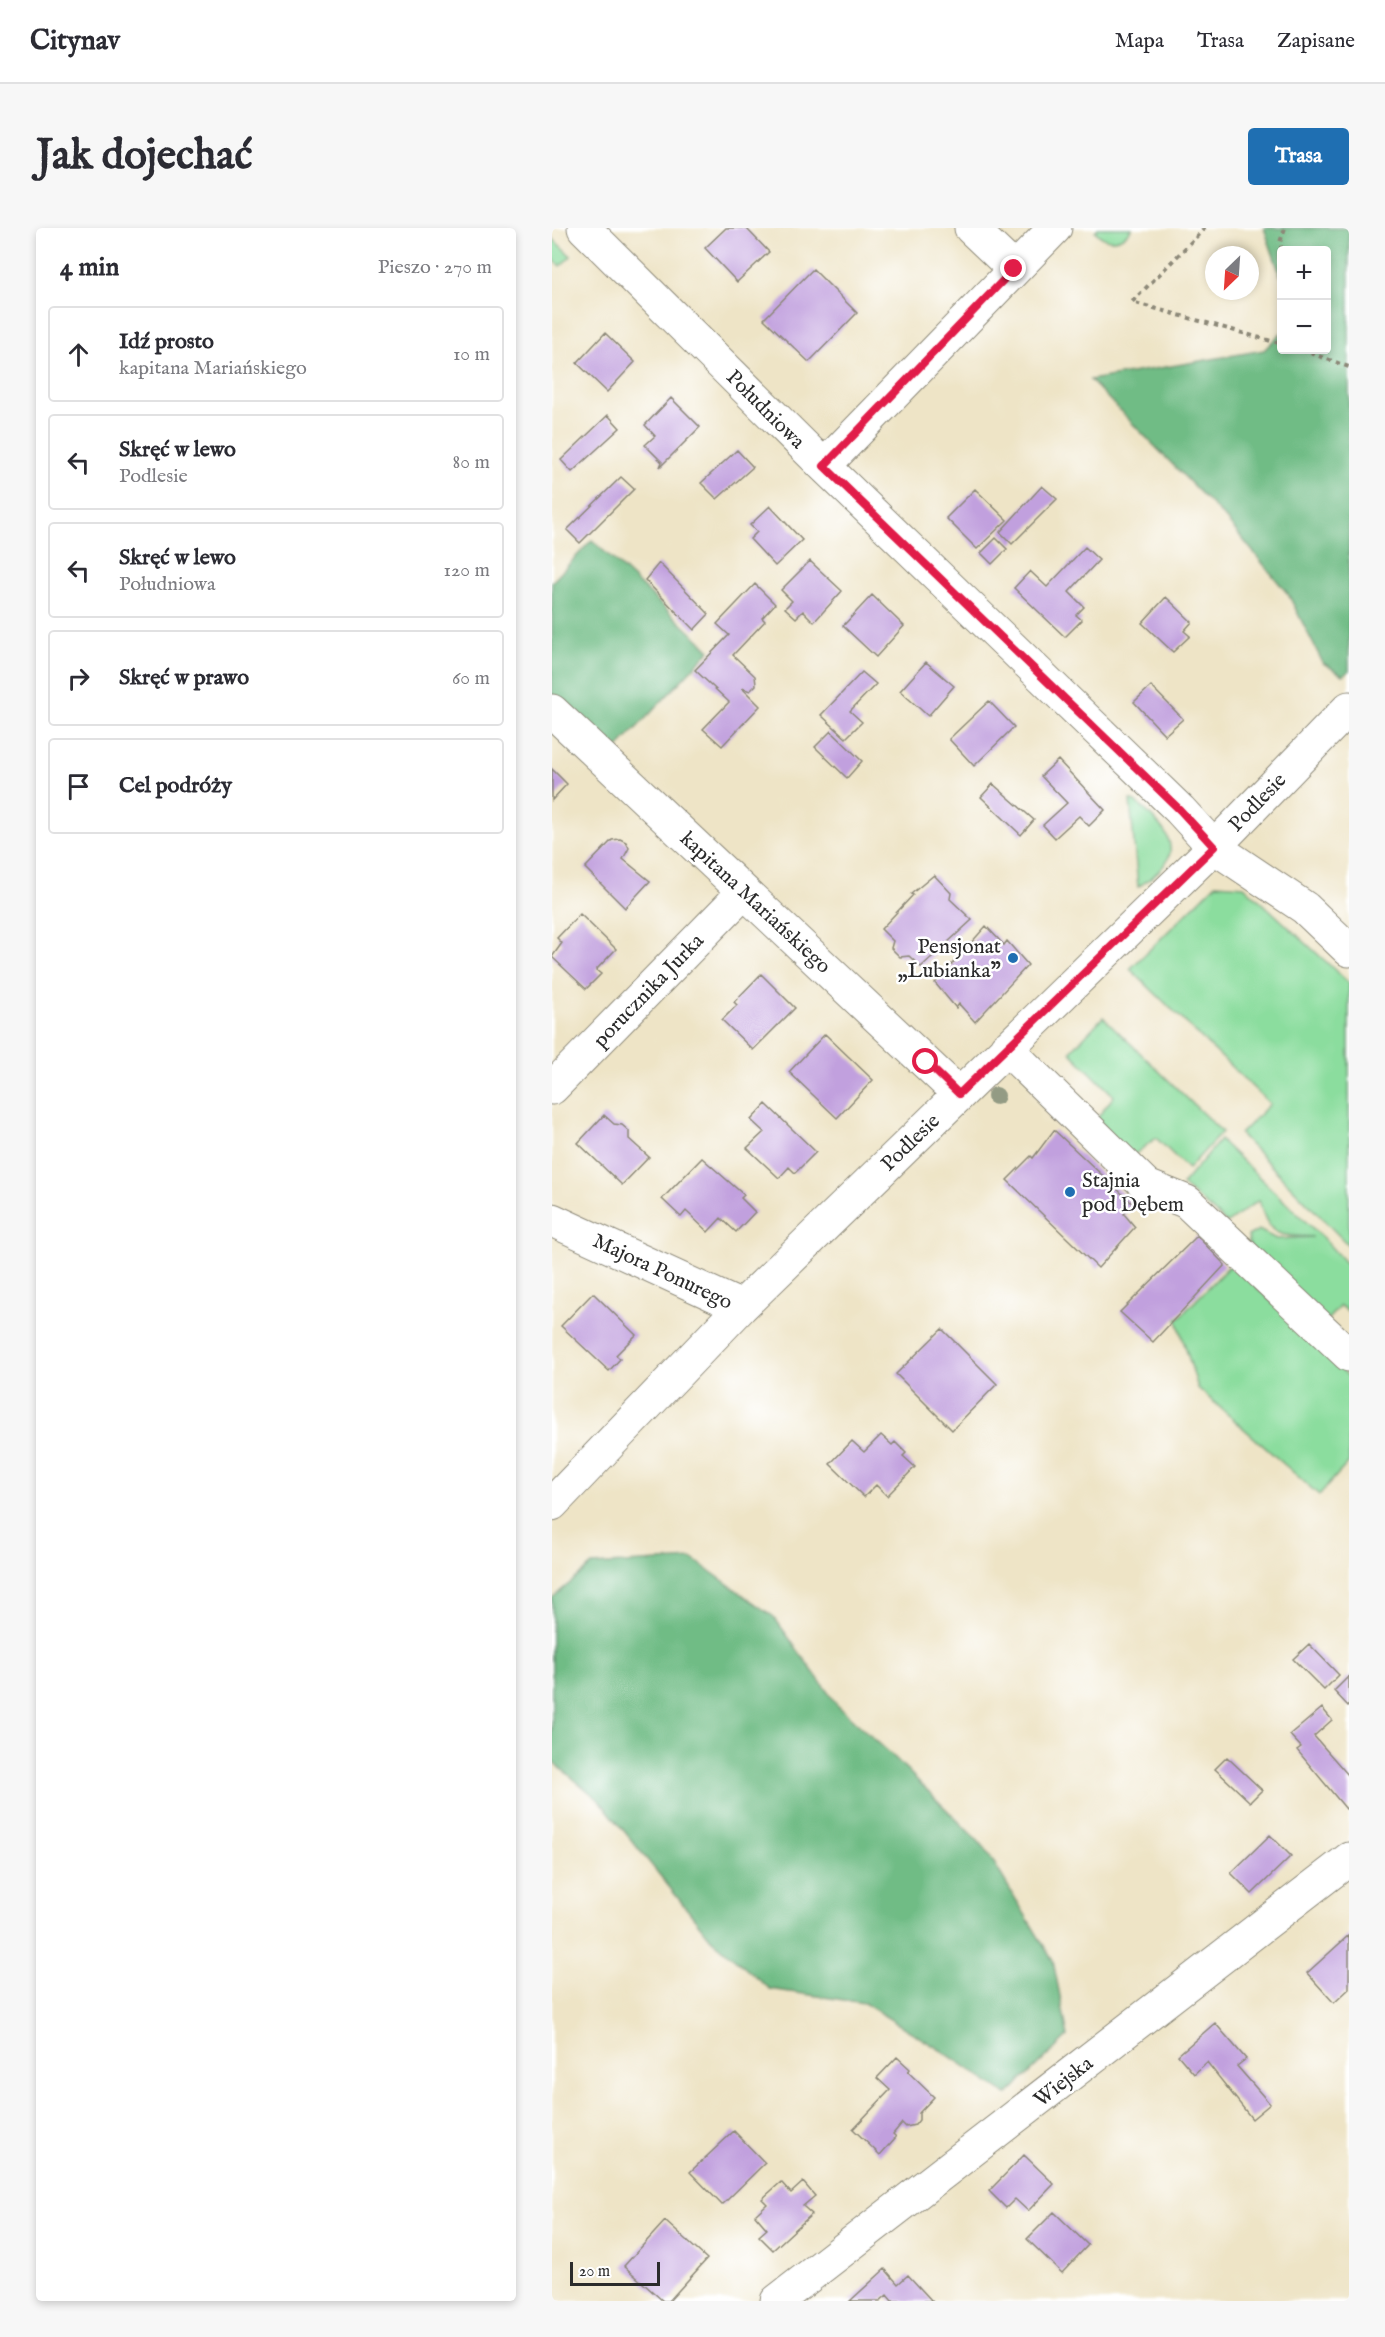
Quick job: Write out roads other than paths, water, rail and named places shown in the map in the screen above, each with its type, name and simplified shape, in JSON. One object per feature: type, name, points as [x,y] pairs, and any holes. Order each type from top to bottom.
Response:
[{"type":"street","name":"Południowa","points":[[584,228],[824,466],[1180,810],[1214,847],[1263,877],[1305,908],[1349,950]]},
{"type":"street","points":[[971,228],[1014,269]]},
{"type":"street","points":[[824,466],[1055,228]]},
{"type":"street","name":"Podlesie","points":[[552,1504],[741,1307],[1214,847],[1349,708]]},
{"type":"street","name":"kapitana Mariańskiego","points":[[552,711],[959,1094]]},
{"type":"street","name":"porucznika Jurka","points":[[552,1088],[744,892]]},
{"type":"street","points":[[1006,1048],[1148,1185],[1187,1202],[1349,1355]]},
{"type":"street","name":"Majora Ponurego","points":[[552,1220],[741,1307]]},
{"type":"street","name":"Wiejska","points":[[777,2301],[1349,1859]]},
{"type":"place","name":"Pensjonat „Lubianka”","points":[[1013,958]]},
{"type":"place","name":"Stajnia pod Dębem","points":[[1070,1192]]}]
